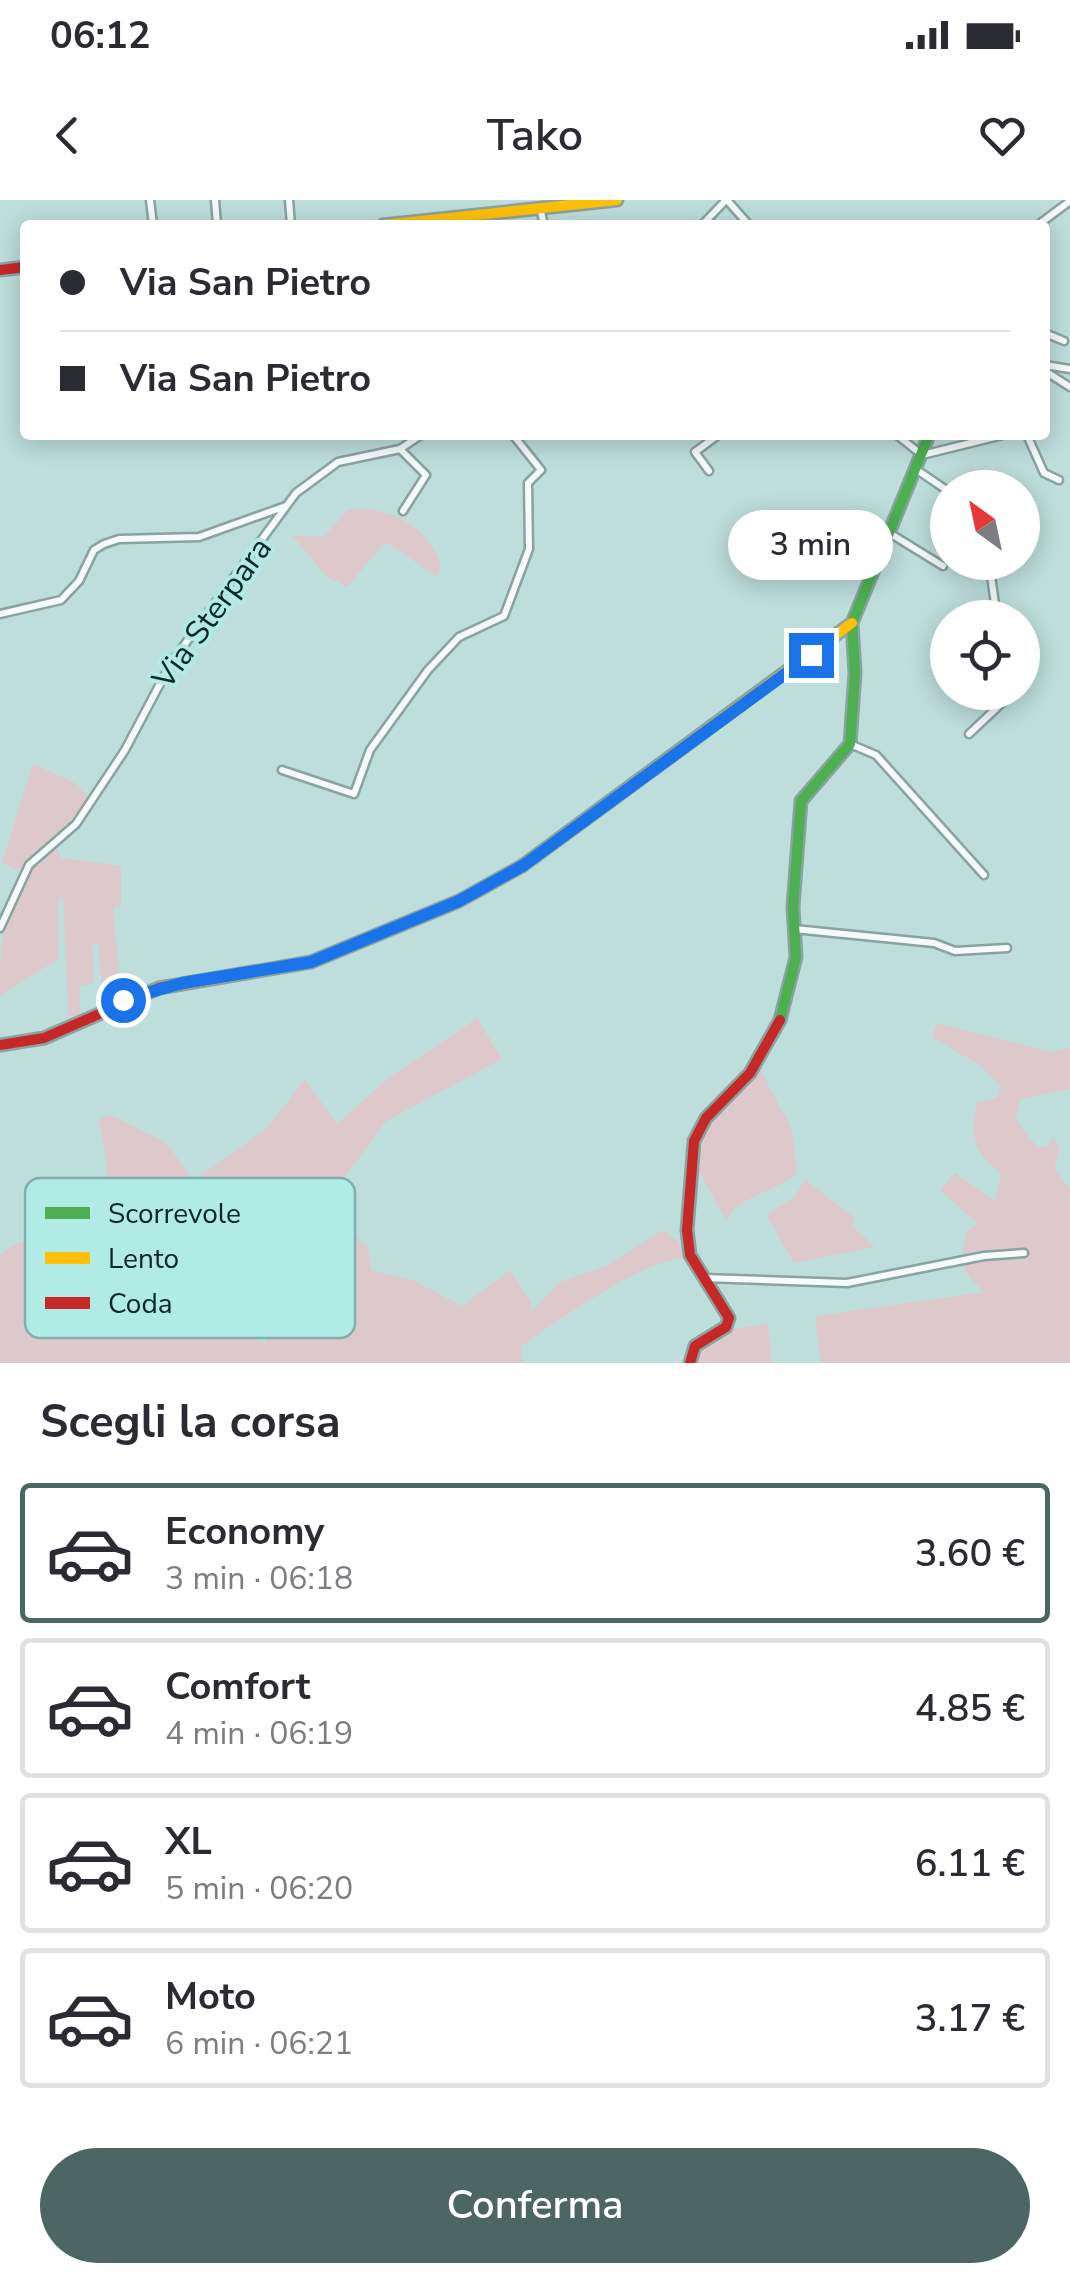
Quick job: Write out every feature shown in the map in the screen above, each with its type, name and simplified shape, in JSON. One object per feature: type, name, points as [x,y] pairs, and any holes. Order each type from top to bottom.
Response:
[{"type":"street","points":[[429,220],[617,200]]},
{"type":"street","points":[[707,220],[726,200],[744,220]]},
{"type":"street","points":[[1045,220],[1070,201]]},
{"type":"street","points":[[540,208],[543,220]]},
{"type":"street","points":[[1050,335],[1064,342]]},
{"type":"street","points":[[1050,372],[1070,387]]},
{"type":"street","name":"Via Sterpara","points":[[0,928],[29,865],[76,824],[125,750],[171,664],[286,506],[307,482],[332,464],[400,448],[412,440]]},
{"type":"street","points":[[282,770],[354,794],[370,750],[428,670],[459,637],[504,616],[530,549],[526,490],[540,470],[516,440]]},
{"type":"street","points":[[710,472],[695,452],[711,440]]},
{"type":"street","points":[[904,440],[922,455]]},
{"type":"street","points":[[690,1363],[695,1346],[728,1323],[726,1310],[690,1255],[687,1230],[694,1141],[706,1118],[750,1073],[775,1034],[791,989],[801,801],[850,744],[855,673],[852,622],[928,440]]},
{"type":"street","points":[[922,455],[983,440]]},
{"type":"street","points":[[1029,440],[1044,473],[1059,480]]},
{"type":"street","points":[[400,448],[426,476],[403,511]]},
{"type":"street","points":[[917,470],[930,479]]},
{"type":"street","points":[[0,614],[60,600],[80,581],[94,550],[104,544],[119,539],[200,537],[286,506]]},
{"type":"street","points":[[891,534],[930,560]]},
{"type":"street","points":[[0,1044],[44,1038],[123,1000],[159,988],[311,962],[459,901],[524,865],[852,622]]},
{"type":"street","points":[[969,734],[994,710]]},
{"type":"street","points":[[850,744],[876,755],[984,875]]},
{"type":"street","points":[[794,929],[934,943],[955,951],[1007,948]]},
{"type":"street","points":[[702,1278],[746,1276],[847,1282],[984,1256],[1024,1253]]},
{"type":"shaded area","points":[[358,508],[398,517],[418,530],[441,564],[437,577],[386,542],[347,587],[326,576],[292,535],[324,537],[347,511]]},
{"type":"shaded area","points":[[33,764],[77,784],[88,799],[73,821],[17,870],[2,862]]},
{"type":"shaded area","points":[[56,848],[61,858],[121,866],[121,908],[113,907],[121,997],[98,1007],[97,991],[102,988],[98,943],[92,943],[94,983],[80,986],[80,1015],[69,1023],[63,898],[59,897],[58,959],[0,996],[1,952],[8,914],[25,880]]},
{"type":"shaded area","points":[[477,1018],[502,1059],[386,1121],[344,1178],[197,1178],[267,1128],[305,1079],[337,1124],[385,1081]]},
{"type":"shaded area","points":[[937,1023],[1051,1052],[1070,1047],[1070,1089],[1020,1099],[1016,1119],[1037,1147],[1047,1147],[1053,1137],[1060,1149],[1054,1169],[1070,1188],[1070,1363],[821,1363],[815,1316],[984,1292],[966,1272],[963,1260],[966,1233],[977,1223],[940,1190],[955,1173],[995,1201],[1001,1173],[979,1150],[974,1125],[977,1102],[997,1098],[1000,1086],[981,1066],[932,1037]]},
{"type":"shaded area","points":[[759,1067],[792,1129],[797,1173],[749,1199],[726,1220],[700,1172],[697,1143],[710,1118]]},
{"type":"shaded area","points":[[111,1115],[167,1143],[191,1178],[107,1178],[99,1119]]},
{"type":"shaded area","points":[[805,1180],[855,1218],[852,1226],[875,1247],[794,1263],[766,1214],[793,1199]]},
{"type":"shaded area","points":[[663,1230],[677,1240],[684,1257],[644,1270],[577,1308],[520,1347],[523,1363],[0,1363],[0,1256],[25,1242],[25,1338],[253,1338],[265,1343],[267,1338],[355,1338],[355,1233],[368,1245],[371,1270],[414,1281],[462,1306],[510,1270],[531,1302],[531,1312],[560,1282],[608,1265]]},
{"type":"shaded area","points":[[768,1324],[772,1363],[690,1363],[690,1356],[722,1330]]},
{"type":"traffic: fast","points":[[780,1020],[796,957],[793,907],[801,801],[850,744],[855,673],[852,623],[927,440]]},
{"type":"traffic: slow","points":[[430,220],[617,200]]},
{"type":"traffic: slow","points":[[522,866],[852,623]]},
{"type":"traffic: jam","points":[[0,270],[20,268]]},
{"type":"traffic: jam","points":[[0,1045],[44,1038],[159,988],[311,962],[459,901],[522,866]]},
{"type":"traffic: jam","points":[[690,1363],[695,1346],[726,1327],[729,1318],[690,1255],[687,1230],[694,1141],[706,1118],[750,1073],[780,1020]]},
{"type":"route","points":[[123,1000],[182,983],[301,965],[381,936],[459,901],[524,865],[811,655]]}]
